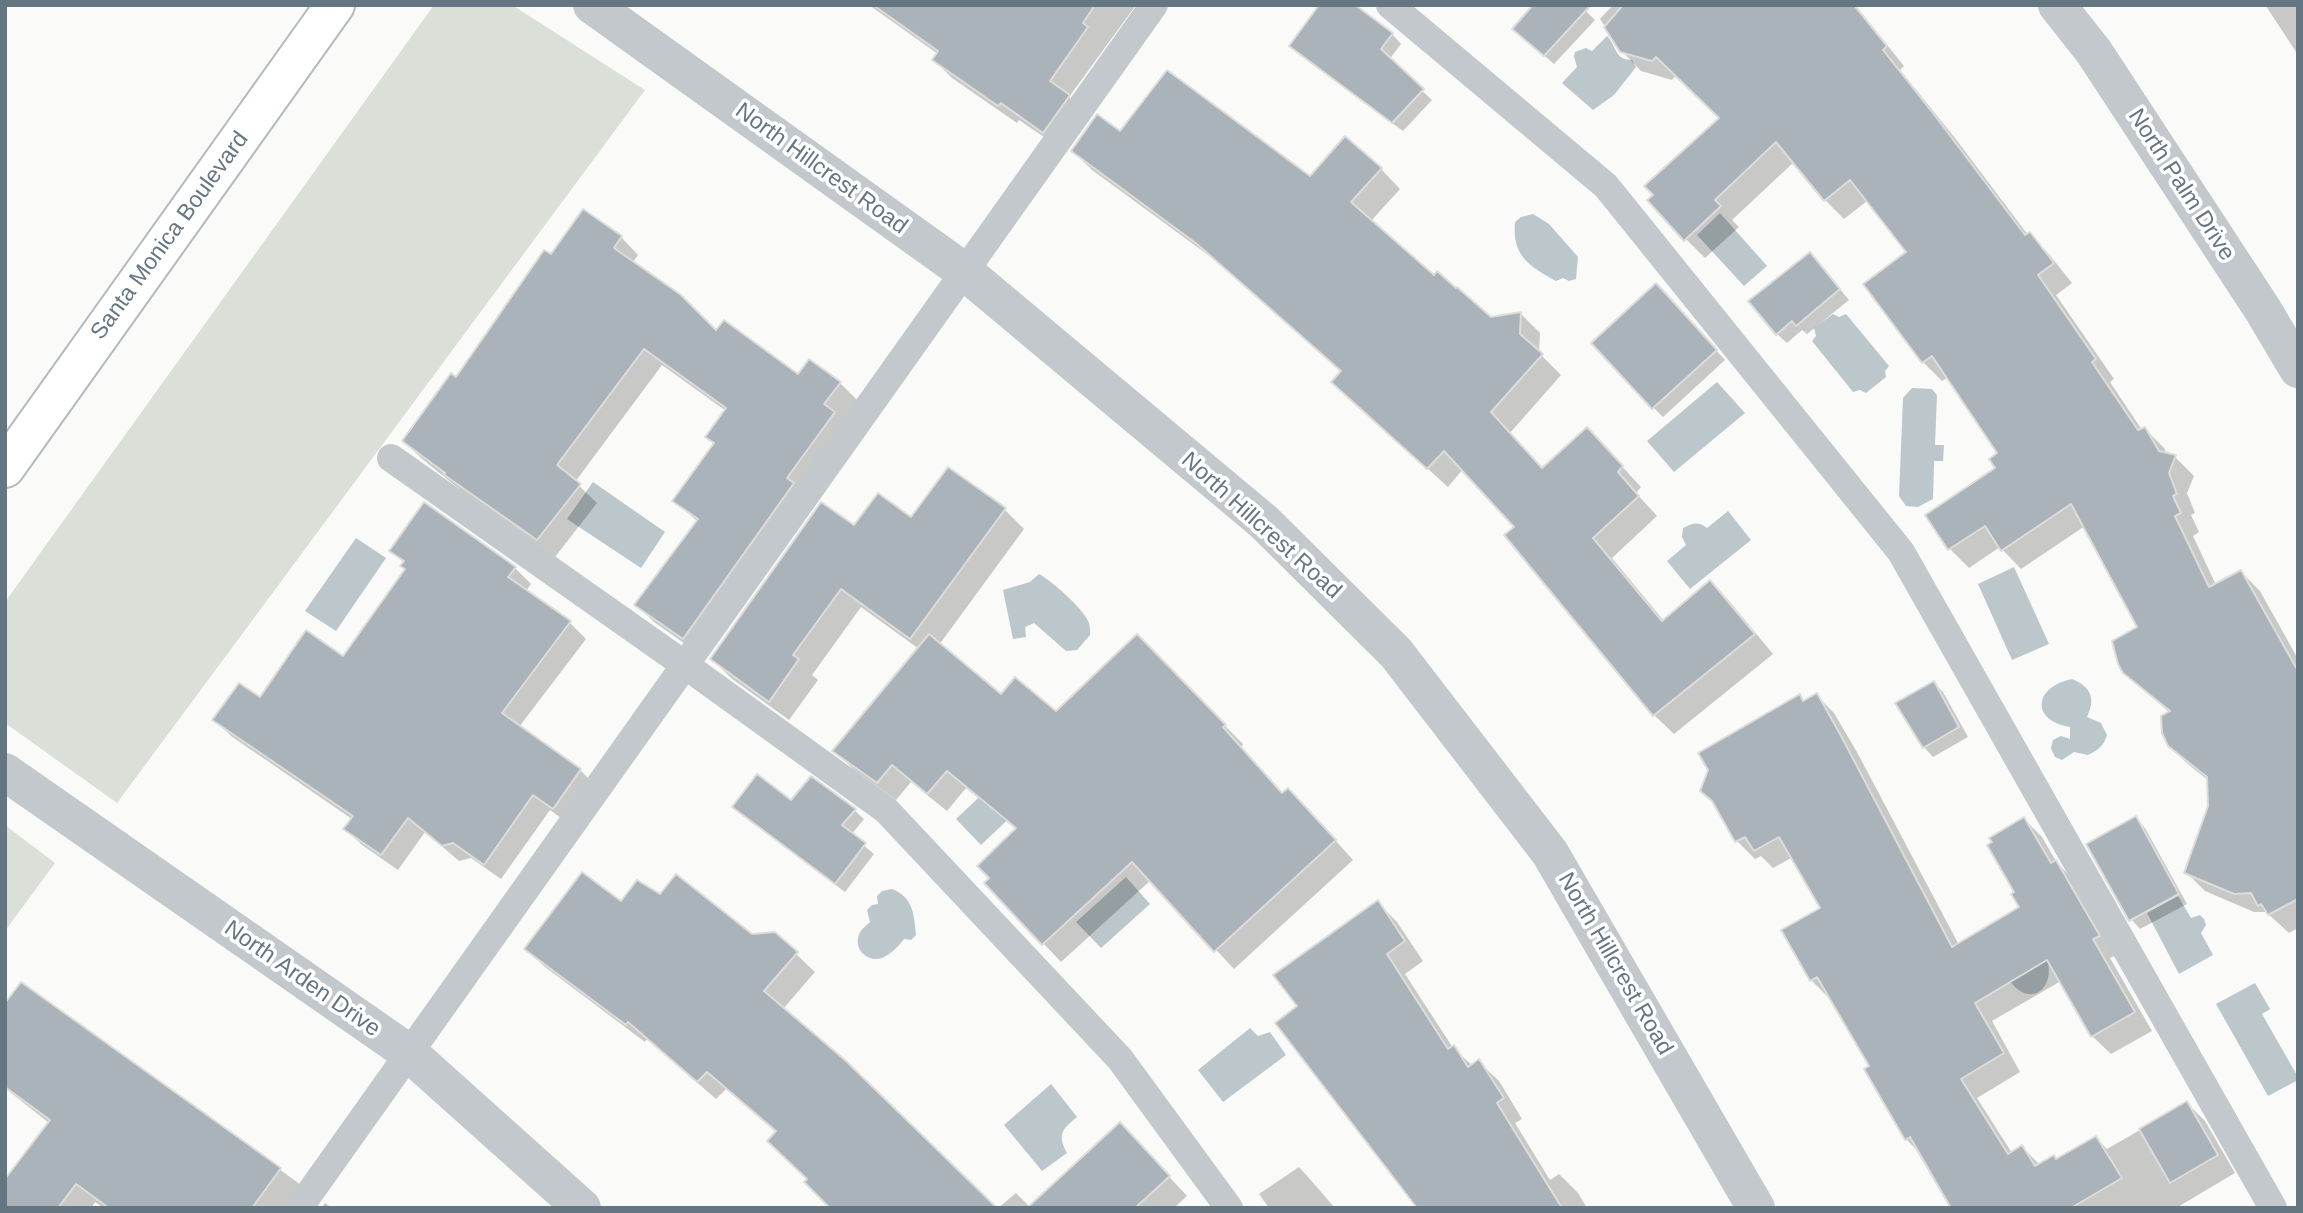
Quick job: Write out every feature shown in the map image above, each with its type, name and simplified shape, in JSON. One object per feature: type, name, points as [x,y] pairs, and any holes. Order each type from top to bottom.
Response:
[{"type":"main road","name":"Santa Monica Boulevard","points":[[5,468],[335,5]]},
{"type":"street","name":"North Hillcrest Road","points":[[592,5],[965,272],[1264,522],[1396,653],[1550,853],[1756,1208]]},
{"type":"street","name":"North Palm Drive","points":[[2057,5],[2094,52],[2263,310],[2298,369]]},
{"type":"street","name":"North Arden Drive","points":[[5,772],[409,1053],[582,1208]]},
{"type":"lane","points":[[299,1208],[1154,5]]},
{"type":"lane","points":[[1391,5],[1606,186],[1901,552],[2273,1208]]},
{"type":"lane","points":[[391,458],[886,810],[1120,1059],[1229,1208]]},
{"type":"shaded area","points":[[434,5],[512,5],[645,90],[117,803],[5,723],[5,602]]},
{"type":"shaded area","points":[[1607,36],[1619,55],[1626,60],[1632,60],[1636,67],[1614,95],[1593,110],[1562,83],[1577,67],[1575,52],[1586,48],[1592,51]]},
{"type":"shaded area","points":[[1720,213],[1767,266],[1744,286],[1697,235]]},
{"type":"shaded area","points":[[1533,214],[1549,224],[1578,257],[1576,279],[1569,281],[1563,278],[1556,281],[1524,259],[1516,243],[1515,222],[1521,217]]},
{"type":"shaded area","points":[[1833,314],[1839,317],[1846,314],[1889,366],[1885,371],[1886,377],[1866,393],[1860,390],[1853,392],[1812,341],[1816,336],[1814,328]]},
{"type":"shaded area","points":[[1717,382],[1745,413],[1674,472],[1647,441]]},
{"type":"shaded area","points":[[1912,388],[1932,389],[1937,395],[1935,445],[1944,445],[1943,461],[1934,461],[1933,499],[1918,507],[1906,506],[1899,496],[1903,398]]},
{"type":"shaded area","points":[[593,482],[665,532],[641,568],[567,519]]},
{"type":"shaded area","points":[[1728,511],[1751,540],[1690,589],[1667,561],[1686,545],[1682,537],[1683,528],[1701,524],[1707,528]]},
{"type":"shaded area","points":[[356,538],[386,558],[336,631],[305,611]]},
{"type":"shaded area","points":[[2014,567],[2049,644],[2012,660],[1978,584]]},
{"type":"shaded area","points":[[1039,574],[1067,596],[1089,623],[1090,635],[1077,650],[1066,651],[1034,623],[1025,627],[1026,637],[1013,639],[1003,590],[1030,582]]},
{"type":"shaded area","points":[[2072,679],[2084,686],[2090,694],[2091,704],[2087,717],[2101,723],[2107,735],[2102,745],[2092,753],[2088,755],[2074,752],[2062,760],[2055,757],[2051,748],[2053,740],[2061,736],[2070,739],[2070,727],[2057,724],[2048,718],[2042,704],[2050,689]]},
{"type":"shaded area","points":[[1010,768],[1035,794],[981,845],[956,819]]},
{"type":"shaded area","points":[[5,825],[55,863],[5,931]]},
{"type":"shaded area","points":[[1126,877],[1150,904],[1101,948],[1076,922]]},
{"type":"shaded area","points":[[892,889],[899,892],[911,907],[916,935],[911,940],[904,939],[882,958],[867,957],[860,950],[858,940],[862,930],[870,922],[867,910],[878,904],[877,896],[882,891]]},
{"type":"shaded area","points":[[2178,896],[2191,918],[2200,915],[2204,919],[2206,925],[2201,933],[2213,955],[2179,974],[2147,913]]},
{"type":"shaded area","points":[[1997,959],[2047,959],[2049,968],[2046,984],[2036,993],[2023,992],[2012,984]]},
{"type":"shaded area","points":[[2255,983],[2270,1009],[2262,1014],[2298,1077],[2298,1080],[2268,1096],[2216,1004]]},
{"type":"shaded area","points":[[1250,1028],[1258,1036],[1270,1032],[1286,1055],[1223,1102],[1198,1070]]},
{"type":"shaded area","points":[[1051,1084],[1077,1117],[1063,1133],[1062,1141],[1067,1153],[1042,1171],[1004,1125]]},
{"type":"building","points":[[873,5],[1095,5],[1083,23],[1088,27],[1050,81],[1070,95],[1043,133],[1001,103],[998,106],[932,60],[938,51]]},
{"type":"building","points":[[1319,5],[1355,5],[1393,33],[1381,49],[1424,89],[1392,123],[1289,46]]},
{"type":"building","points":[[1533,5],[1591,5],[1544,56],[1512,29]]},
{"type":"building","points":[[1623,5],[1854,5],[1887,46],[1883,50],[2025,235],[2030,232],[2054,263],[2038,275],[2096,359],[2092,362],[2138,430],[2145,427],[2159,451],[2176,455],[2169,473],[2177,494],[2173,496],[2181,513],[2175,516],[2209,587],[2241,570],[2298,671],[2298,899],[2268,915],[2261,904],[2258,906],[2251,893],[2234,894],[2184,873],[2208,806],[2207,777],[2168,746],[2162,733],[2161,716],[2170,711],[2123,673],[2118,664],[2112,641],[2137,627],[2071,504],[2001,551],[1985,526],[1948,550],[1925,515],[1995,468],[1989,459],[1997,453],[1932,356],[1922,363],[1863,284],[1906,252],[1850,180],[1824,201],[1776,142],[1715,200],[1721,206],[1684,241],[1647,200],[1653,195],[1644,186],[1719,118],[1656,57],[1652,61],[1620,52],[1604,27]]},
{"type":"building","points":[[1167,70],[1310,176],[1345,136],[1382,168],[1351,202],[1434,275],[1437,271],[1491,317],[1521,312],[1520,334],[1543,354],[1491,412],[1542,468],[1587,427],[1623,466],[1618,472],[1639,496],[1593,538],[1662,621],[1710,580],[1755,634],[1653,716],[1504,535],[1514,527],[1444,451],[1427,469],[1331,382],[1341,371],[1197,244],[1071,151],[1097,114],[1120,131]]},
{"type":"building","points":[[583,209],[622,236],[614,248],[681,295],[716,330],[724,320],[798,374],[809,359],[841,382],[824,404],[835,412],[787,478],[794,483],[683,639],[634,605],[698,519],[672,501],[714,443],[705,437],[726,408],[644,349],[557,465],[581,484],[537,540],[443,474],[445,473],[402,441],[451,373],[456,377],[544,250],[551,254]]},
{"type":"building","points":[[1810,252],[1840,289],[1796,326],[1792,321],[1776,335],[1748,301]]},
{"type":"building","points":[[1656,283],[1717,350],[1652,409],[1591,343]]},
{"type":"building","points":[[948,467],[1006,508],[910,639],[841,589],[793,655],[799,659],[769,702],[710,659],[821,502],[854,525],[878,493],[911,517]]},
{"type":"building","points":[[424,502],[516,567],[508,577],[571,621],[502,713],[581,769],[553,809],[533,795],[484,865],[453,843],[442,846],[408,818],[381,855],[343,829],[353,816],[212,720],[239,683],[260,697],[306,630],[343,656],[405,569],[400,566],[404,561],[389,551]]},
{"type":"building","points":[[929,634],[1001,694],[1015,677],[1056,711],[1137,634],[1226,725],[1223,727],[1282,793],[1288,788],[1336,840],[1214,952],[1132,862],[1042,945],[984,883],[989,878],[977,866],[1016,828],[947,771],[927,794],[892,765],[877,783],[832,751]]},
{"type":"building","points":[[1934,681],[1959,727],[1923,748],[1895,703]]},
{"type":"building","points":[[1817,693],[1952,947],[2019,907],[2011,894],[2014,892],[1987,845],[1992,842],[1989,838],[2024,817],[2051,863],[2056,860],[2100,936],[2093,939],[2135,1012],[2091,1037],[2047,960],[1975,1003],[2004,1053],[1961,1079],[2008,1154],[2022,1145],[2035,1166],[2054,1155],[2056,1159],[2096,1136],[2122,1178],[2071,1208],[1951,1208],[1910,1137],[1905,1140],[1864,1069],[1869,1066],[1817,977],[1810,981],[1781,930],[1820,908],[1779,837],[1754,851],[1745,837],[1735,842],[1712,801],[1700,791],[1708,770],[1698,753],[1800,694],[1803,701]]},
{"type":"building","points":[[757,774],[791,800],[811,776],[856,809],[842,825],[866,843],[835,884],[732,807]]},
{"type":"building","points":[[2136,816],[2179,894],[2129,921],[2086,844]]},
{"type":"building","points":[[582,872],[621,901],[637,880],[660,894],[676,874],[752,934],[775,932],[798,952],[764,991],[846,1061],[997,1208],[830,1208],[804,1182],[807,1179],[767,1141],[776,1131],[707,1072],[697,1082],[628,1022],[626,1025],[524,949]]},
{"type":"building","points":[[1378,900],[1405,941],[1387,954],[1448,1049],[1454,1045],[1468,1067],[1479,1059],[1504,1098],[1497,1103],[1562,1208],[1417,1208],[1275,1023],[1297,1006],[1273,975]]},
{"type":"building","points":[[21,982],[281,1168],[252,1208],[109,1208],[76,1184],[58,1208],[5,1208],[5,1179],[50,1120],[5,1087],[5,1003]]},
{"type":"building","points":[[2187,1101],[2218,1155],[2170,1183],[2139,1129]]},
{"type":"building","points":[[1120,1122],[1170,1176],[1135,1208],[1027,1208]]}]
